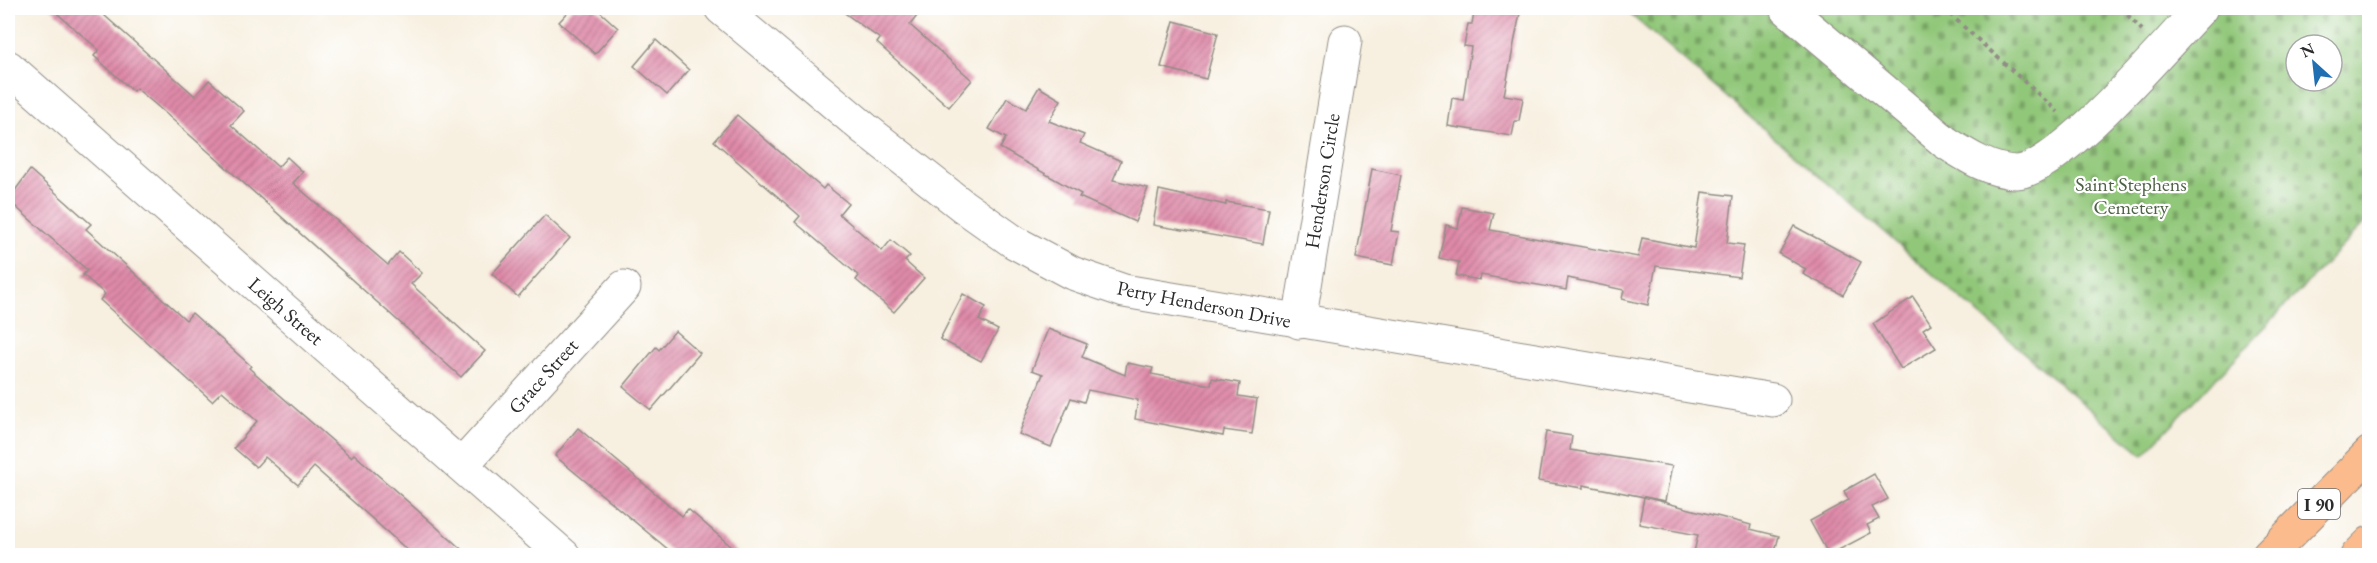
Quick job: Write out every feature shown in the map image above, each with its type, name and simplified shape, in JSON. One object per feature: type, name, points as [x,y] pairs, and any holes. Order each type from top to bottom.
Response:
[{"type":"highway","name":"I 90","points":[[2268,555],[2370,453]]},
{"type":"highway","points":[[2357,555],[2370,543]]},
{"type":"street","name":"Perry Henderson Drive","points":[[721,8],[865,129],[1014,242],[1072,273],[1124,291],[1773,400]]},
{"type":"street","points":[[1786,8],[1945,142],[1972,159],[2015,172],[2031,169],[2049,160],[2081,134],[2201,8]]},
{"type":"street","name":"Henderson Circle","points":[[1299,322],[1345,41]]},
{"type":"street","name":"Leigh Street","points":[[8,67],[564,555]]},
{"type":"street","name":"Grace Street","points":[[462,465],[624,286]]},
{"type":"path","points":[[1943,8],[1988,46],[2081,134]]},
{"type":"green space","name":"Saint Stephens Cemetery","points":[[1623,8],[2369,8],[2369,218],[2143,455]]},
{"type":"building","points":[[51,8],[96,8],[195,96],[209,80],[244,111],[231,125],[278,167],[287,157],[303,172],[293,183],[388,265],[399,252],[422,273],[411,284],[485,351],[461,377],[155,104],[136,88],[133,91],[94,56],[99,50]]},
{"type":"building","points":[[572,8],[596,8],[618,28],[595,54],[559,22]]},
{"type":"building","points":[[838,8],[923,8],[910,25],[972,80],[949,107],[877,43],[880,39]]},
{"type":"building","points":[[1475,8],[1521,8],[1504,95],[1523,98],[1519,121],[1515,121],[1512,136],[1448,126],[1452,98],[1463,100],[1471,47],[1464,46],[1468,24],[1472,24]]},
{"type":"building","points":[[1174,21],[1218,33],[1206,79],[1161,67]]},
{"type":"building","points":[[656,40],[689,70],[667,95],[634,66]]},
{"type":"building","points":[[1039,87],[1061,100],[1049,121],[1084,135],[1080,143],[1121,161],[1113,180],[1148,188],[1135,222],[1079,197],[1081,194],[1000,148],[1006,138],[989,129],[1007,98],[1026,109]]},
{"type":"building","points":[[737,115],[823,189],[826,185],[848,203],[839,214],[882,251],[891,240],[910,256],[905,261],[924,278],[894,312],[856,280],[859,276],[795,222],[800,216],[714,141]]},
{"type":"building","points":[[1372,169],[1401,175],[1391,231],[1399,232],[1393,265],[1356,258]]},
{"type":"building","points":[[30,170],[91,224],[86,229],[186,320],[192,313],[251,366],[249,368],[351,457],[354,454],[468,555],[413,555],[314,467],[298,485],[265,457],[256,467],[234,448],[257,421],[222,391],[212,401],[100,300],[105,294],[83,275],[87,270],[8,200]]},
{"type":"building","points":[[1159,190],[1226,205],[1226,202],[1269,209],[1263,244],[1153,225]]},
{"type":"building","points":[[1702,192],[1733,196],[1727,243],[1744,245],[1739,277],[1656,266],[1648,305],[1622,299],[1624,290],[1568,278],[1566,290],[1481,275],[1480,280],[1456,276],[1459,262],[1439,258],[1446,225],[1458,228],[1462,207],[1494,213],[1490,230],[1638,257],[1642,238],[1694,248]]},
{"type":"building","points":[[545,215],[570,238],[518,297],[492,274]]},
{"type":"building","points":[[1794,226],[1861,262],[1843,295],[1803,274],[1806,269],[1779,254]]},
{"type":"building","points":[[963,294],[986,307],[979,320],[998,330],[981,361],[940,339]]},
{"type":"building","points":[[1913,297],[1931,324],[1923,329],[1936,348],[1901,369],[1873,324]]},
{"type":"building","points":[[1048,329],[1087,344],[1082,357],[1125,375],[1127,363],[1153,368],[1151,374],[1211,385],[1212,378],[1240,383],[1238,396],[1257,399],[1252,434],[1224,430],[1223,436],[1135,419],[1138,400],[1088,390],[1084,402],[1071,398],[1051,447],[1019,434],[1043,374],[1032,370]]},
{"type":"building","points":[[675,331],[700,353],[651,410],[623,387],[656,347],[659,350]]},
{"type":"building","points":[[578,428],[682,516],[688,509],[741,555],[675,555],[555,456]]},
{"type":"building","points":[[1546,432],[1572,436],[1570,450],[1672,466],[1665,501],[1583,485],[1583,488],[1538,481]]},
{"type":"building","points":[[1874,474],[1888,499],[1872,507],[1879,519],[1867,525],[1871,533],[1829,555],[1810,521],[1849,500],[1844,491]]},
{"type":"building","points":[[1644,497],[1751,525],[1750,529],[1779,536],[1774,555],[1707,555],[1694,552],[1698,535],[1639,524]]}]
